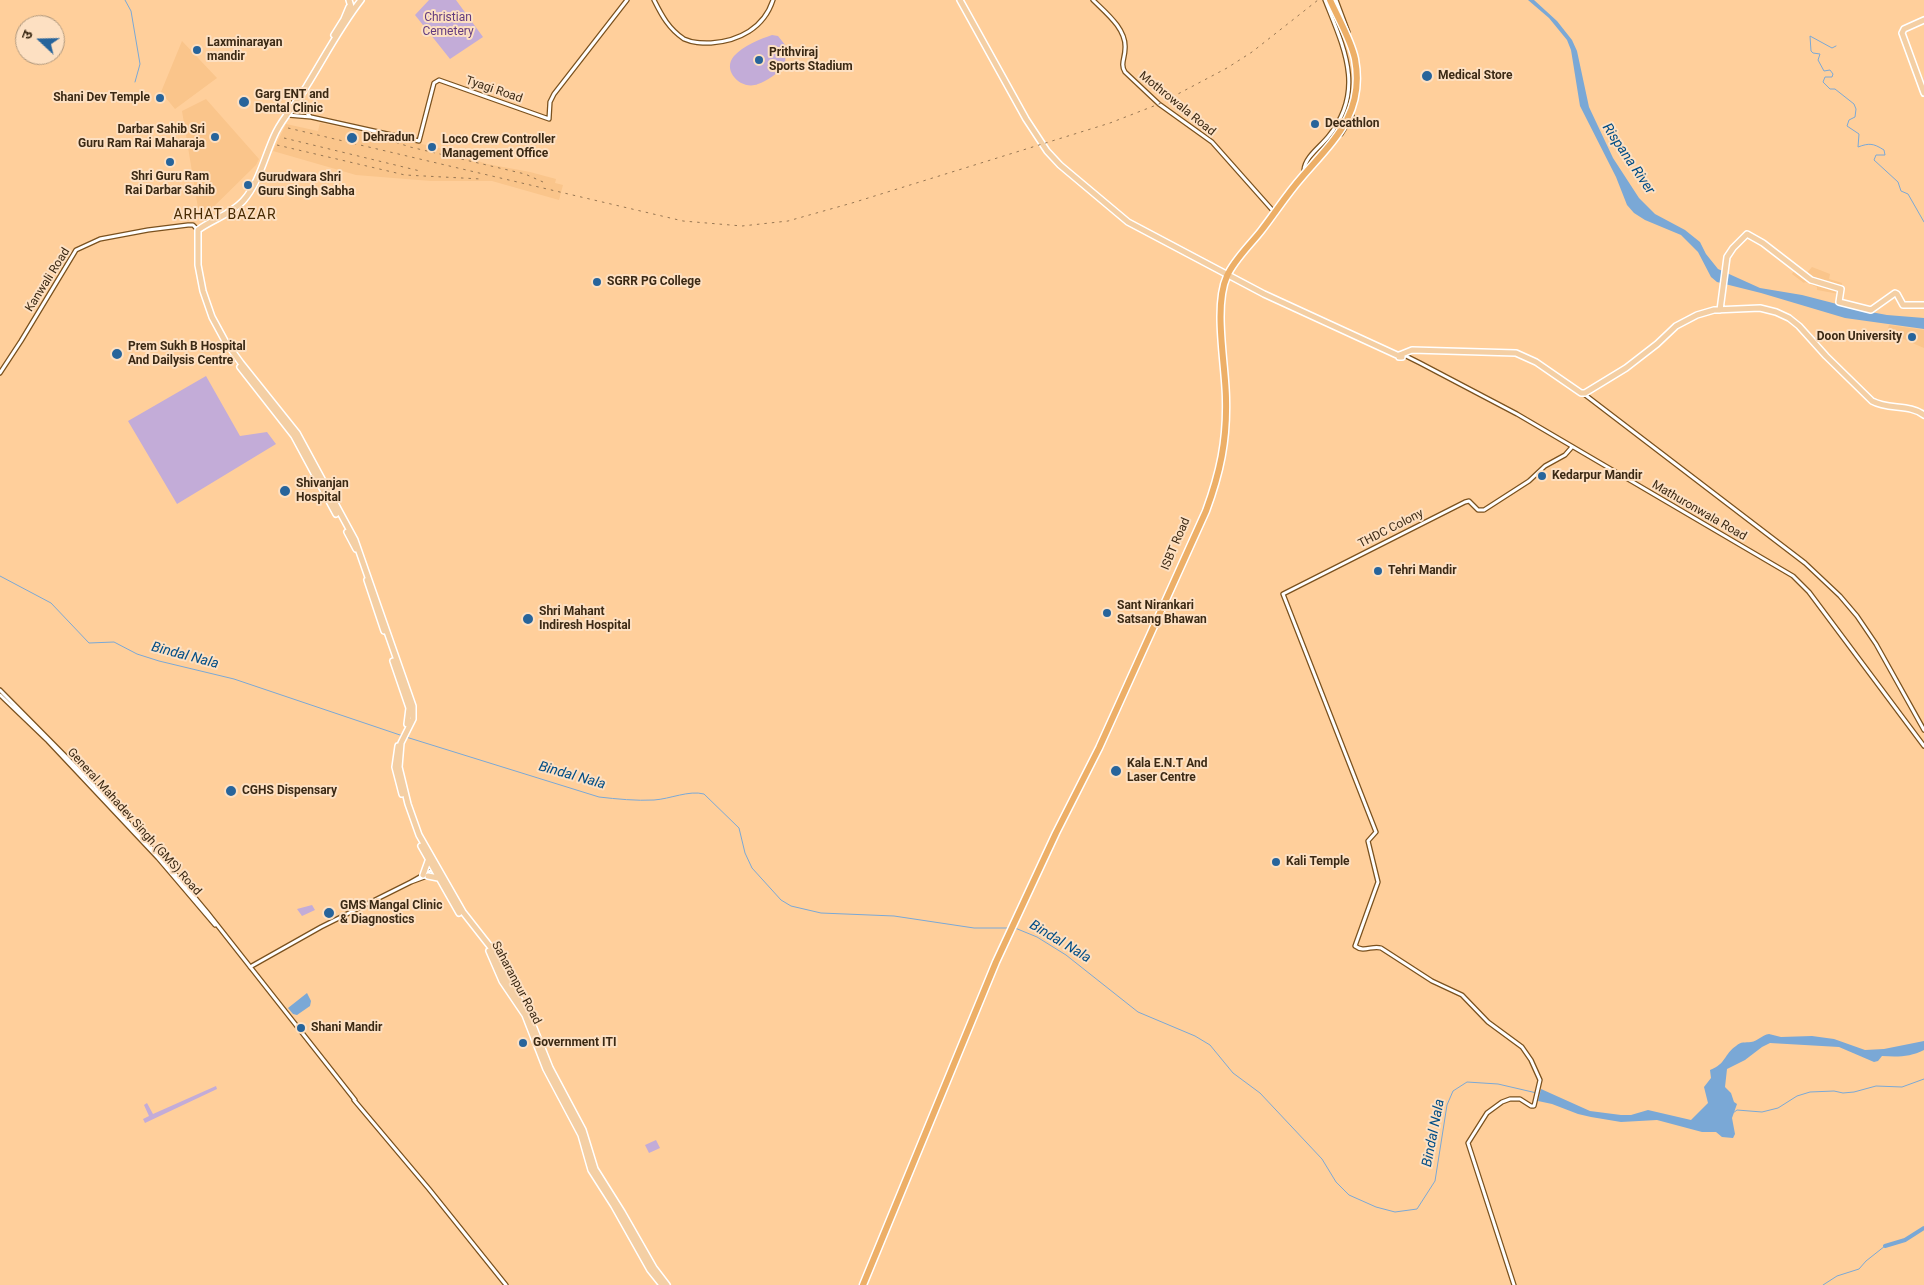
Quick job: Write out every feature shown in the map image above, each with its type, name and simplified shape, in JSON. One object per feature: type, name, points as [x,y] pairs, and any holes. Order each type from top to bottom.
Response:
[{"type":"highway","points":[[1274,212],[1308,169],[1337,138],[1346,124],[1355,103],[1355,58],[1328,0]]},
{"type":"highway","name":"ISBT Road","points":[[862,1283],[1005,937],[1059,818],[1100,739],[1168,593],[1211,494],[1224,428],[1220,315],[1226,275],[1308,169]]},
{"type":"main road","points":[[347,0],[350,8]]},
{"type":"main road","points":[[357,0],[350,8],[276,132],[243,196],[228,211],[197,228],[194,236],[200,290],[210,318],[238,365],[294,436],[359,552],[410,708],[408,726],[400,740]]},
{"type":"main road","points":[[263,160],[274,131],[294,102],[299,98],[322,58],[342,30],[350,8],[361,0]]},
{"type":"main road","points":[[960,0],[1026,119],[1054,159],[1128,222],[1226,275],[1335,328],[1401,355],[1412,350],[1516,353],[1536,362],[1584,394],[1643,356],[1678,325],[1697,314],[1720,310],[1769,309],[1789,318],[1799,326],[1826,356],[1872,401],[1912,410],[1924,415]]},
{"type":"main road","points":[[1924,20],[1904,29],[1902,33],[1924,93]]},
{"type":"main road","points":[[1720,310],[1726,272],[1726,259],[1729,253],[1747,234],[1763,243],[1811,280],[1841,289],[1838,302],[1873,310],[1886,298],[1895,293],[1898,294],[1903,305],[1924,305]]},
{"type":"main road","name":"Saharanpur Road","points":[[400,740],[396,767],[397,776],[412,826],[428,861],[436,870],[438,878],[461,913],[489,951],[502,981],[525,1016],[546,1069],[581,1135],[591,1170],[614,1206],[650,1270],[662,1285]]},
{"type":"main road","name":"Saharanpur Road","points":[[400,740],[400,767],[408,804],[421,840],[461,913],[492,950],[506,979],[528,1014],[550,1068],[585,1133],[595,1169],[620,1208],[654,1268],[667,1285]]},
{"type":"main road","points":[[428,861],[426,875],[438,878]]},
{"type":"street","name":"Tyagi Road","points":[[311,117],[419,141],[434,83],[439,80],[549,119],[550,102],[554,94],[627,0]]},
{"type":"street","points":[[654,0],[663,19],[675,32],[689,41],[707,43],[725,41],[742,36],[762,20],[773,0]]},
{"type":"street","name":"Mothrowala Road","points":[[1093,0],[1115,24],[1123,36],[1126,48],[1122,63],[1125,72],[1159,104],[1212,142],[1274,212]]},
{"type":"street","points":[[1308,169],[1321,159],[1344,130],[1350,120],[1357,99],[1356,58],[1345,21],[1336,0]]},
{"type":"street","points":[[299,98],[311,117]]},
{"type":"street","points":[[294,102],[311,117]]},
{"type":"street","points":[[287,115],[311,117]]},
{"type":"street","name":"Kanwali Road","points":[[0,373],[76,250],[100,239],[148,230],[188,225],[197,228]]},
{"type":"street","name":"Mathuronwala Road","points":[[1401,355],[1492,401],[1793,576],[1809,592],[1924,746]]},
{"type":"street","points":[[1584,394],[1799,558],[1840,596],[1858,616],[1876,644],[1924,730]]},
{"type":"street","name":"THDC Colony","points":[[1514,1285],[1470,1149],[1469,1140],[1481,1125],[1487,1113],[1502,1102],[1510,1099],[1520,1099],[1531,1106],[1536,1104],[1540,1082],[1536,1069],[1522,1047],[1488,1022],[1462,995],[1432,981],[1381,948],[1363,949],[1355,946],[1378,882],[1368,842],[1376,832],[1283,594],[1461,504],[1469,501],[1478,510],[1484,510],[1529,481],[1545,466],[1565,456],[1572,447]]},
{"type":"street","points":[[0,690],[134,828],[207,912],[249,967],[321,927],[436,870]]},
{"type":"street","name":"General Mahadev Singh (GMS) Road","points":[[0,694],[48,741],[158,858],[249,967],[506,1285]]},
{"type":"shaded area","points":[[182,41],[217,78],[175,109],[161,92]]},
{"type":"shaded area","points":[[206,99],[259,159],[256,165],[200,220],[182,111]]},
{"type":"shaded area","points":[[320,123],[436,147],[487,164],[556,179],[555,183],[563,185],[559,200],[492,181],[431,181],[356,175],[273,151],[286,124],[318,131]]},
{"type":"shaded area","points":[[1812,267],[1830,274],[1829,279],[1842,283],[1839,294],[1817,290],[1817,287],[1804,283],[1792,274],[1795,269],[1804,276]]},
{"type":"shaded area","name":"Doon University","points":[[1889,325],[1924,330],[1924,348],[1887,332]]},
{"type":"green space","name":"Christian Cemetery","points":[[429,0],[456,0],[483,37],[450,59],[415,15]]},
{"type":"green space","name":"Prithviraj Sports Stadium","points":[[772,35],[778,36],[786,46],[785,67],[758,84],[746,85],[740,82],[735,78],[730,68],[734,56],[747,46]]},
{"type":"green space","points":[[206,376],[240,436],[267,432],[276,444],[177,504],[128,421]]},
{"type":"green space","points":[[312,905],[315,910],[302,916],[297,909]]},
{"type":"green space","points":[[216,1086],[217,1089],[145,1123],[143,1119],[149,1116],[144,1105],[147,1103],[153,1114]]},
{"type":"green space","points":[[656,1140],[660,1148],[649,1153],[645,1145]]},
{"type":"water","points":[[1528,0],[1534,0],[1557,21],[1572,40],[1577,51],[1589,107],[1613,158],[1639,198],[1655,214],[1685,230],[1700,242],[1706,254],[1718,269],[1760,288],[1802,295],[1887,315],[1924,318],[1924,329],[1845,318],[1717,282],[1711,277],[1698,252],[1681,235],[1645,220],[1634,213],[1627,205],[1616,177],[1580,106],[1571,50],[1567,40],[1549,18]]},
{"type":"water","points":[[307,993],[311,1001],[310,1006],[297,1015],[293,1014],[288,1008]]},
{"type":"water","points":[[1769,1034],[1781,1037],[1812,1036],[1834,1039],[1865,1050],[1884,1049],[1924,1041],[1924,1050],[1904,1056],[1882,1056],[1878,1061],[1874,1062],[1839,1047],[1770,1043],[1745,1060],[1727,1069],[1725,1087],[1737,1104],[1732,1118],[1735,1134],[1733,1138],[1722,1137],[1716,1132],[1702,1132],[1657,1120],[1621,1122],[1591,1117],[1538,1101],[1541,1089],[1590,1111],[1631,1115],[1648,1110],[1691,1120],[1708,1103],[1704,1087],[1711,1078],[1710,1070],[1719,1065],[1738,1044],[1753,1041]]},
{"type":"waterway","points":[[125,0],[131,11],[140,64],[135,82]]},
{"type":"waterway","points":[[1836,46],[1832,48],[1810,36],[1811,51],[1820,54],[1818,60],[1824,71],[1830,70],[1833,74],[1832,77],[1825,77],[1823,82],[1830,89],[1835,89],[1854,104],[1856,109],[1855,117],[1849,120],[1847,126],[1859,134],[1858,147],[1871,144],[1884,150],[1885,155],[1876,155],[1874,160],[1898,182],[1901,191],[1908,194],[1924,222]]},
{"type":"waterway","name":"Bindal Nala","points":[[0,576],[51,603],[89,643],[114,642],[137,654],[234,679],[403,736]]},
{"type":"waterway","name":"Bindal Nala","points":[[406,737],[599,797],[647,800],[692,793],[704,794],[739,828],[745,853],[752,868],[781,900],[791,906],[821,913],[894,916],[974,928],[1009,928]]},
{"type":"waterway","name":"Bindal Nala","points":[[1015,928],[1037,937],[1066,955],[1138,1012],[1195,1036],[1210,1045],[1233,1073],[1260,1093],[1322,1159],[1336,1182],[1349,1195],[1376,1207],[1395,1212],[1417,1209],[1435,1181],[1447,1105],[1453,1091],[1467,1082],[1498,1084],[1541,1094]]},
{"type":"waterway","points":[[1733,1113],[1737,1110],[1762,1112],[1778,1108],[1797,1096],[1810,1092],[1834,1091],[1843,1093],[1876,1086],[1902,1087],[1924,1079]]},
{"type":"waterway","points":[[1885,1246],[1905,1240],[1924,1228]]},
{"type":"waterway","points":[[1823,1285],[1837,1276],[1859,1269],[1885,1246]]},
{"type":"railway","points":[[288,128],[683,221],[742,226],[788,221],[1110,123],[1159,104],[1227,68],[1252,52],[1318,0]]},
{"type":"railway","points":[[284,138],[420,171]]},
{"type":"railway","points":[[389,140],[410,147],[525,174],[543,182]]},
{"type":"railway","points":[[277,145],[405,175],[481,179]]},
{"type":"place","name":"Laxminarayan mandir","points":[[197,50]]},
{"type":"place","name":"Prithviraj Sports Stadium","points":[[759,60]]},
{"type":"place","name":"Medical Store","points":[[1427,76]]},
{"type":"place","name":"Shani Dev Temple","points":[[160,98]]},
{"type":"place","name":"Garg ENT and Dental Clinic","points":[[244,102]]},
{"type":"place","name":"Decathlon","points":[[1315,124]]},
{"type":"place","name":"Darbar Sahib Sri Guru Ram Rai Maharaja","points":[[215,137]]},
{"type":"place","name":"Dehradun","points":[[352,138]]},
{"type":"place","name":"Loco Crew Controller Management Office","points":[[432,147]]},
{"type":"place","name":"Shri Guru Ram Rai Darbar Sahib","points":[[170,162]]},
{"type":"place","name":"Gurudwara Shri Guru Singh Sabha","points":[[248,185]]},
{"type":"place","name":"SGRR PG College","points":[[597,282]]},
{"type":"place","name":"Doon University","points":[[1912,337]]},
{"type":"place","name":"Prem Sukh B Hospital And Dailysis Centre","points":[[117,354]]},
{"type":"place","name":"Kedarpur Mandir","points":[[1542,476]]},
{"type":"place","name":"Shivanjan Hospital","points":[[285,491]]},
{"type":"place","name":"Tehri Mandir","points":[[1378,571]]},
{"type":"place","name":"Sant Nirankari Satsang Bhawan","points":[[1107,613]]},
{"type":"place","name":"Shri Mahant Indiresh Hospital","points":[[528,619]]},
{"type":"place","name":"Kala E.N.T And Laser Centre","points":[[1116,771]]},
{"type":"place","name":"CGHS Dispensary","points":[[231,791]]},
{"type":"place","name":"Kali Temple","points":[[1276,862]]},
{"type":"place","name":"GMS Mangal Clinic & Diagnostics","points":[[329,913]]},
{"type":"place","name":"Shani Mandir","points":[[301,1028]]},
{"type":"place","name":"Government ITI","points":[[523,1043]]},
{"type":"district","name":"ARHAT BAZAR","points":[[225,215]]},
{"type":"water label","name":"Rispana River","points":[[1628,159]]}]
